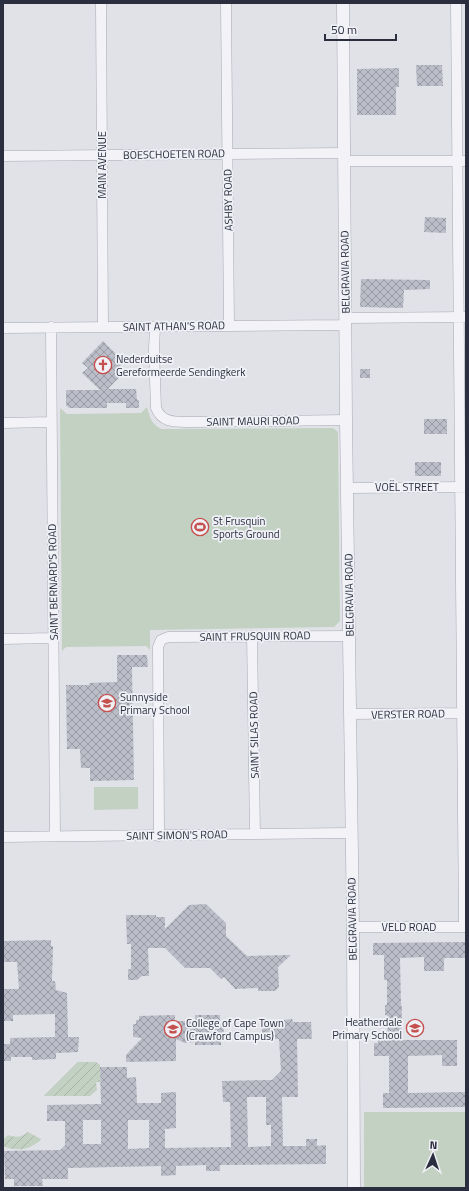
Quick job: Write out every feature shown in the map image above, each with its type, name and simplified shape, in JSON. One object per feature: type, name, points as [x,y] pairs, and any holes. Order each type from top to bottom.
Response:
[{"type":"street","name":"MAIN AVENUE","points":[[101,3],[103,327]]},
{"type":"street","name":"ASHBY ROAD","points":[[226,3],[229,326]]},
{"type":"street","name":"BELGRAVIA ROAD","points":[[343,3],[346,420],[353,927],[354,1188]]},
{"type":"street","points":[[456,3],[461,161],[463,317],[465,927]]},
{"type":"street","name":"BOESCHOETEN ROAD","points":[[3,156],[228,154],[461,161]]},
{"type":"street","name":"SAINT ATHAN'S ROAD","points":[[3,328],[229,326],[463,317]]},
{"type":"street","name":"SAINT MAURI ROAD","points":[[155,326],[156,408],[160,416],[170,421],[346,420]]},
{"type":"street","name":"SAINT BERNARD'S ROAD","points":[[51,327],[55,836]]},
{"type":"street","points":[[3,423],[51,422]]},
{"type":"street","name":"VOËL STREET","points":[[348,488],[463,487]]},
{"type":"street","name":"SAINT SILAS ROAD","points":[[252,636],[255,834]]},
{"type":"street","name":"SAINT FRUSQUIN ROAD","points":[[160,836],[158,647],[160,640],[168,637],[349,636]]},
{"type":"street","points":[[3,639],[53,638]]},
{"type":"street","name":"VERSTER ROAD","points":[[350,714],[464,713]]},
{"type":"street","name":"SAINT SIMON'S ROAD","points":[[3,836],[160,836],[351,833]]},
{"type":"street","name":"VELD ROAD","points":[[353,927],[465,927]]},
{"type":"green space","name":"St Frusquin Sports Ground","points":[[147,407],[153,422],[161,429],[333,428],[338,432],[340,621],[334,627],[150,630],[150,650],[146,646],[66,647],[62,651],[60,408],[67,414],[141,413]]},
{"type":"green space","points":[[94,787],[138,787],[138,809],[94,810]]},
{"type":"green space","points":[[78,1062],[96,1062],[100,1065],[100,1082],[96,1082],[97,1090],[90,1096],[44,1096]]},
{"type":"green space","points":[[364,1112],[466,1112],[466,1188],[364,1188]]},
{"type":"green space","points":[[28,1132],[41,1139],[33,1146],[24,1149],[13,1149],[3,1146],[3,1140],[8,1135],[19,1136]]},
{"type":"building","points":[[416,65],[442,65],[443,86],[417,86]]},
{"type":"building","points":[[399,68],[399,87],[396,87],[396,115],[357,115],[357,69]]},
{"type":"building","points":[[425,217],[446,218],[446,233],[424,232]]},
{"type":"building","points":[[361,279],[430,280],[430,289],[404,290],[403,308],[360,307]]},
{"type":"building","points":[[103,341],[124,362],[119,367],[124,372],[108,389],[136,389],[137,400],[139,400],[139,408],[126,408],[126,403],[107,403],[107,408],[69,408],[66,405],[66,390],[100,390],[82,373],[88,368],[82,363]]},
{"type":"building","points":[[360,369],[370,369],[370,378],[360,378]]},
{"type":"building","points":[[424,419],[447,419],[447,434],[424,434]]},
{"type":"building","points":[[415,462],[441,462],[441,476],[415,476]]},
{"type":"building","points":[[117,655],[147,655],[148,667],[132,667],[134,780],[90,781],[90,768],[81,768],[80,749],[67,749],[66,685],[89,685],[89,683],[117,682]]},
{"type":"building","points":[[206,904],[226,923],[226,936],[247,956],[291,955],[278,967],[279,987],[275,991],[258,991],[258,988],[235,989],[224,977],[221,979],[210,968],[185,968],[165,948],[148,948],[149,976],[142,976],[137,980],[128,980],[128,969],[131,969],[131,944],[127,944],[126,915],[156,915],[156,917],[165,917],[165,929],[189,905]]},
{"type":"building","points":[[51,940],[51,946],[53,946],[52,981],[55,981],[56,990],[67,993],[68,1037],[79,1037],[78,1052],[56,1053],[56,1059],[32,1060],[32,1057],[11,1057],[11,1061],[3,1061],[3,1044],[10,1044],[10,1038],[55,1037],[55,1014],[13,1015],[13,1021],[3,1021],[3,989],[19,989],[17,962],[3,962],[3,941]]},
{"type":"building","points":[[466,942],[466,958],[444,958],[444,971],[424,971],[424,957],[400,958],[402,1006],[401,1040],[457,1040],[457,1066],[442,1066],[442,1055],[408,1056],[408,1093],[466,1092],[466,1107],[383,1108],[383,1093],[389,1093],[389,1056],[374,1056],[374,1043],[378,1043],[378,1040],[388,1040],[387,1015],[385,1015],[385,1005],[387,1005],[387,980],[384,980],[384,955],[373,955],[373,943]]},
{"type":"building","points":[[175,1015],[175,1021],[195,1021],[195,1015],[220,1015],[220,1023],[224,1030],[221,1045],[195,1045],[195,1042],[185,1043],[176,1039],[176,1061],[126,1062],[126,1055],[142,1038],[133,1037],[133,1024],[136,1024],[136,1020],[139,1020],[139,1016]]},
{"type":"building","points":[[292,1019],[293,1022],[311,1022],[312,1039],[297,1039],[298,1097],[282,1097],[283,1146],[306,1146],[306,1139],[317,1139],[317,1146],[326,1145],[326,1164],[220,1165],[220,1171],[206,1171],[206,1165],[176,1166],[176,1175],[161,1176],[161,1166],[68,1168],[68,1179],[42,1179],[43,1186],[14,1186],[14,1179],[5,1179],[4,1151],[60,1150],[65,1145],[65,1121],[47,1121],[47,1105],[101,1104],[100,1067],[127,1067],[127,1078],[136,1077],[137,1103],[161,1103],[161,1093],[176,1092],[176,1128],[165,1129],[165,1148],[231,1147],[230,1102],[223,1102],[222,1081],[272,1080],[281,1071],[279,1039],[262,1039],[262,1023],[284,1022],[284,1020]],"holes":[[[247,1097],[266,1097],[266,1125],[271,1125],[271,1146],[248,1147]],[[83,1120],[101,1120],[101,1144],[83,1144]],[[128,1120],[149,1120],[149,1148],[128,1149]]]},
{"type":"place","name":"Nederduitse Gereformeerde Sendingkerk","points":[[103,365]]},
{"type":"place","name":"St Frusquin Sports Ground","points":[[200,527]]},
{"type":"place","name":"Sunnyside Primary School","points":[[107,703]]},
{"type":"place","name":"Heatherdale Primary School","points":[[415,1028]]},
{"type":"place","name":"College of Cape Town (Crawford Campus)","points":[[173,1029]]}]
